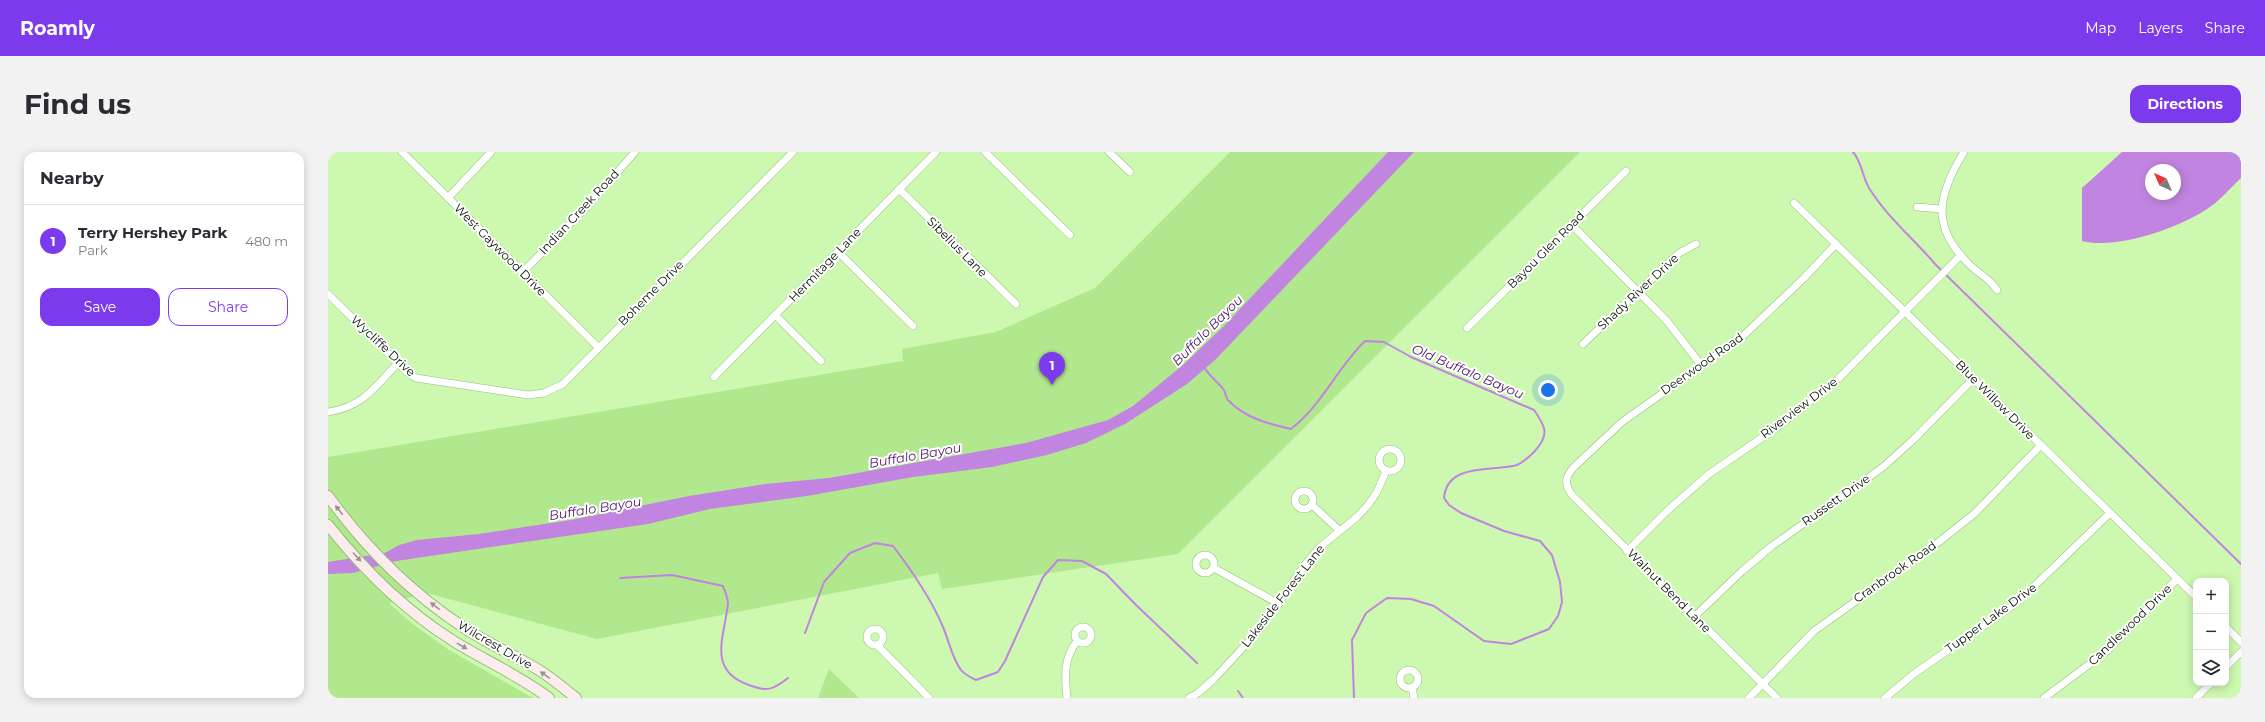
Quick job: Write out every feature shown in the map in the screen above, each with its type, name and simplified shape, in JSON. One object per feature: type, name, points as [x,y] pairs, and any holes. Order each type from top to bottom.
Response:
[{"type":"main road","name":"Wilcrest Drive","points":[[328,496],[350,524],[391,569],[414,591],[463,628],[543,673],[576,698]]},
{"type":"main road","name":"Wilcrest Drive","points":[[329,526],[371,573],[398,598],[441,632],[534,687],[549,698]]},
{"type":"main road","points":[[441,632],[451,618]]},
{"type":"street","name":"West Gaywood Drive","points":[[402,152],[598,347]]},
{"type":"street","points":[[448,198],[491,152]]},
{"type":"street","name":"Indian Creek Road","points":[[523,272],[594,199],[635,152]]},
{"type":"street","name":"Boheme Drive","points":[[492,388],[528,395],[553,390],[563,384],[793,152]]},
{"type":"street","name":"Hermitage Lane","points":[[714,378],[936,152]]},
{"type":"street","points":[[985,152],[1070,235]]},
{"type":"street","points":[[1109,152],[1130,172]]},
{"type":"street","points":[[1964,152],[1945,190],[1941,209],[1942,222],[1946,236],[1961,255],[1971,266],[1987,278],[1997,290]]},
{"type":"street","name":"Bayou Glen Road","points":[[1467,328],[1626,171]]},
{"type":"street","name":"Sibelius Lane","points":[[899,189],[1016,304]]},
{"type":"street","name":"Blue Willow Drive","points":[[1794,204],[1973,378],[2109,514],[2193,594]]},
{"type":"street","points":[[1917,207],[1941,209]]},
{"type":"street","points":[[1571,224],[1680,335],[1701,365]]},
{"type":"street","name":"Shady River Drive","points":[[1583,344],[1679,253],[1696,244]]},
{"type":"street","name":"Deerwood Road","points":[[1566,481],[1568,474],[1574,467],[1622,422],[1743,336],[1766,316],[1836,244]]},
{"type":"street","points":[[838,252],[913,326]]},
{"type":"street","name":"Riverview Drive","points":[[1627,551],[1704,478],[1798,412],[1837,380],[1961,255]]},
{"type":"street","name":"Wycliffe Drive","points":[[328,294],[408,373],[426,381],[492,388]]},
{"type":"street","points":[[775,315],[821,361]]},
{"type":"street","points":[[328,412],[344,410],[360,402],[398,363]]},
{"type":"street","name":"Russett Drive","points":[[1694,617],[1742,571],[1772,546],[1883,467],[1914,439],[1973,378]]},
{"type":"street","name":"Cranbrook Road","points":[[1749,698],[1814,631],[1940,541],[1974,514],[2041,445]]},
{"type":"street","name":"Lakeside Forest Lane","points":[[1189,698],[1198,693],[1230,662],[1260,629],[1304,566],[1320,547],[1339,530],[1357,517],[1368,505],[1377,492],[1386,471]]},
{"type":"street","name":"Walnut Bend Lane","points":[[1566,481],[1567,488],[1572,495],[1777,698]]},
{"type":"street","points":[[1312,505],[1339,530]]},
{"type":"street","name":"Tupper Lake Drive","points":[[1884,698],[1915,673],[2018,601],[2109,514]]},
{"type":"street","points":[[1214,568],[1278,604]]},
{"type":"street","name":"Candlewood Drive","points":[[2044,698],[2107,651],[2177,579]]},
{"type":"street","points":[[2229,630],[2241,642]]},
{"type":"street","points":[[1067,698],[1065,678],[1066,660],[1077,641]]},
{"type":"street","points":[[877,645],[929,698]]},
{"type":"street","points":[[2229,664],[2241,652]]},
{"type":"street","points":[[2196,698],[2207,686]]},
{"type":"street","points":[[1412,687],[1414,698]]},
{"type":"green space","points":[[1230,152],[1580,152],[1178,554],[942,589],[938,573],[597,639],[427,593],[389,603],[414,625],[449,650],[533,698],[328,698],[328,457],[903,361],[902,349],[996,332],[1095,288]]},
{"type":"green space","points":[[829,669],[859,698],[818,698]]},
{"type":"shaded area","points":[[1388,152],[1414,152],[1215,360],[1187,384],[1125,424],[1086,443],[1047,455],[992,467],[913,477],[807,496],[710,509],[648,524],[396,561],[353,573],[328,574],[328,562],[385,553],[399,545],[417,540],[479,534],[571,520],[689,496],[765,484],[829,478],[1026,443],[1108,420],[1133,406],[1183,365],[1224,326]]},
{"type":"shaded area","points":[[2122,152],[2238,152],[2241,156],[2241,178],[2212,206],[2195,216],[2164,230],[2129,240],[2096,243],[2082,241],[2082,188]]},
{"type":"waterway","points":[[1853,152],[1858,160],[1869,188],[1876,199],[1936,265],[2241,564]]},
{"type":"waterway","name":"Old Buffalo Bayou","points":[[1204,367],[1224,390],[1228,400],[1242,412],[1258,420],[1291,429],[1312,409],[1346,363],[1365,341],[1384,342],[1411,357],[1534,410],[1541,421],[1544,436],[1539,446],[1526,459],[1517,465],[1484,469],[1462,474],[1453,479],[1447,487],[1444,498],[1449,505],[1461,513],[1504,531],[1540,541],[1552,555],[1560,582],[1562,602],[1558,616],[1549,629],[1511,644],[1484,641],[1434,606],[1411,599],[1387,598],[1366,613],[1352,640],[1354,698]]},
{"type":"waterway","name":"Old Buffalo Bayou","points":[[805,633],[824,582],[850,553],[875,543],[893,546],[900,555],[921,585],[933,606],[943,627],[953,655],[961,670],[976,680],[998,672],[1005,661],[1043,577],[1058,560],[1082,561],[1106,574],[1197,663]]},
{"type":"waterway","name":"Old Buffalo Bayou","points":[[620,578],[672,575],[723,586],[728,603],[721,651],[727,670],[736,679],[761,689],[770,689],[788,678]]},
{"type":"waterway","name":"Old Buffalo Bayou","points":[[1238,691],[1243,698]]},
{"type":"place","name":"Terry Hershey Park","points":[[1052,385]]},
{"type":"water label","name":"Buffalo Bayou","points":[[1207,330]]},
{"type":"water label","name":"Buffalo Bayou","points":[[915,455]]},
{"type":"water label","name":"Buffalo Bayou","points":[[595,508]]}]
